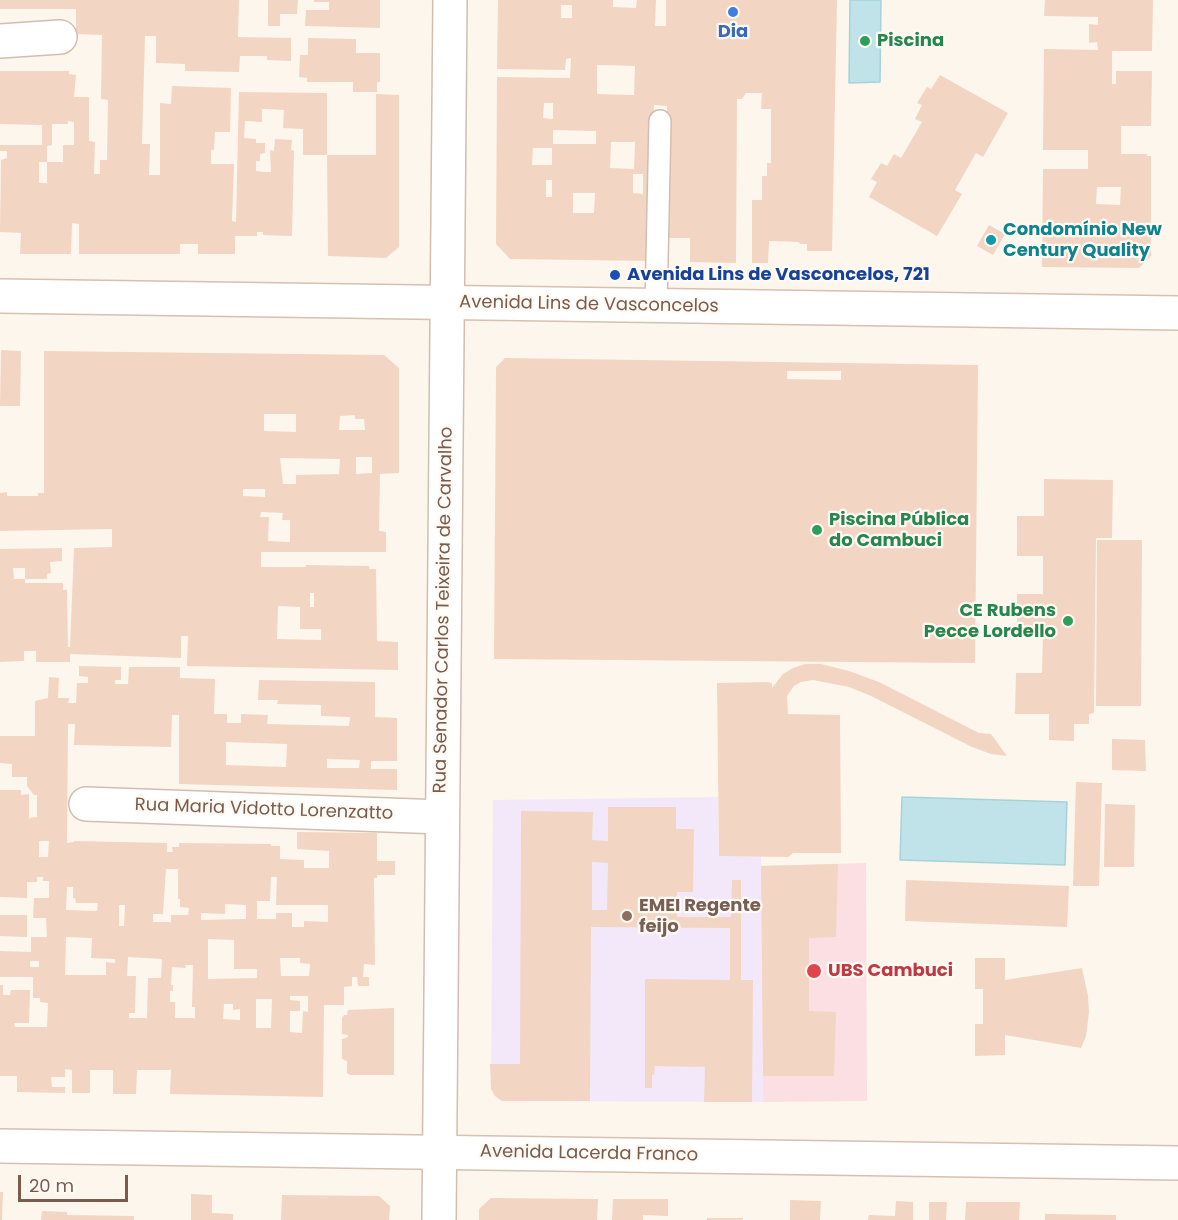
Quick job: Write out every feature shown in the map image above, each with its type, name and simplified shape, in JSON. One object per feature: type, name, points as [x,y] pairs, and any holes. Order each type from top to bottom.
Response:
[{"type":"street","name":"Rua Senador Carlos Teixeira de Carvalho","points":[[439,1220],[450,0]]},
{"type":"street","points":[[0,41],[60,37]]},
{"type":"street","name":"Avenida Lins de Vasconcelos","points":[[0,296],[1178,314]]},
{"type":"street","name":"Rua Maria Vidotto Lorenzatto","points":[[86,804],[442,817]]},
{"type":"street","name":"Avenida Lacerda Franco","points":[[0,1146],[1178,1163]]},
{"type":"lane","points":[[656,306],[660,121]]},
{"type":"shaded area","name":"EMEI Regente feijo","points":[[718,797],[719,856],[761,856],[763,1102],[502,1101],[498,1099],[491,1089],[493,800]]},
{"type":"shaded area","name":"UBS Cambuci","points":[[866,863],[867,1101],[763,1102],[761,866]]},
{"type":"water","name":"Piscina","points":[[850,0],[881,0],[880,82],[849,83]]},
{"type":"water","points":[[902,797],[1067,802],[1065,865],[900,860]]},
{"type":"building","points":[[0,0],[239,0],[238,37],[291,38],[291,61],[267,60],[267,56],[240,56],[239,72],[185,71],[185,64],[156,63],[156,36],[145,36],[142,144],[150,144],[149,175],[160,175],[160,103],[171,104],[172,86],[231,88],[230,132],[215,132],[211,164],[234,164],[232,221],[236,222],[239,92],[327,93],[327,155],[303,155],[303,129],[283,128],[284,110],[262,109],[262,122],[245,121],[244,138],[256,139],[256,143],[265,143],[265,153],[260,154],[260,161],[256,161],[256,171],[271,172],[270,150],[274,151],[275,139],[292,140],[291,150],[294,151],[292,236],[263,235],[263,232],[257,232],[257,236],[235,236],[235,254],[198,254],[198,244],[180,244],[180,254],[79,254],[79,224],[72,223],[71,254],[20,254],[21,233],[0,232],[1,160],[7,158],[7,151],[0,151],[0,145],[42,145],[42,125],[0,124],[0,71],[69,71],[69,74],[76,75],[74,97],[89,97],[89,141],[95,142],[94,174],[100,174],[100,160],[107,160],[108,100],[101,99],[102,35],[76,34],[76,9],[0,9]],"holes":[[[74,122],[74,145],[63,145],[63,162],[47,162],[47,146],[52,145],[52,124]],[[39,162],[47,162],[47,183],[39,183]]]},
{"type":"building","points":[[268,0],[298,0],[297,14],[280,14],[280,26],[268,26]]},
{"type":"building","points":[[314,0],[380,0],[380,28],[305,26],[306,10],[329,10],[329,2],[314,2]]},
{"type":"building","points":[[498,0],[613,0],[613,7],[636,8],[637,0],[656,0],[655,26],[666,26],[666,0],[837,0],[832,251],[807,251],[807,244],[769,241],[768,263],[752,263],[752,200],[762,200],[762,176],[767,176],[767,163],[771,163],[771,109],[761,109],[762,93],[746,93],[742,99],[737,99],[736,263],[690,262],[690,238],[662,238],[667,106],[654,105],[651,261],[510,259],[496,244],[497,77],[570,78],[571,58],[566,59],[565,70],[497,69]],"holes":[[[561,5],[572,5],[572,18],[561,18]],[[597,65],[635,66],[634,95],[597,94]],[[544,103],[553,103],[553,119],[543,118]],[[553,130],[596,131],[596,144],[553,144]],[[611,142],[635,142],[634,169],[610,168]],[[533,148],[552,148],[552,165],[532,165]],[[633,174],[643,174],[643,194],[633,193]],[[546,180],[552,180],[552,197],[546,197]],[[573,193],[595,193],[594,213],[573,213]]]},
{"type":"building","points":[[1045,0],[1153,0],[1152,51],[1112,51],[1112,84],[1116,84],[1116,71],[1152,71],[1151,126],[1121,126],[1121,154],[1151,156],[1151,256],[1139,268],[1042,267],[1043,169],[1088,169],[1088,150],[1043,150],[1044,49],[1098,50],[1097,42],[1089,43],[1089,24],[1098,25],[1098,17],[1044,16]],"holes":[[[1097,187],[1121,187],[1120,205],[1096,204]]]},
{"type":"building","points":[[308,38],[356,39],[356,53],[380,53],[380,82],[377,82],[377,92],[353,92],[353,82],[307,82],[307,78],[299,77],[300,55],[308,55]]},
{"type":"building","points":[[940,75],[1008,113],[983,157],[976,153],[955,190],[962,194],[937,236],[869,197],[877,182],[871,179],[881,163],[887,166],[894,154],[901,158],[922,122],[915,119],[922,105],[917,103],[927,87],[931,89]]},
{"type":"building","points":[[376,94],[399,95],[399,247],[386,258],[328,256],[327,155],[376,155]]},
{"type":"building","name":"Condomínio New Century Quality","points":[[989,225],[1005,234],[993,255],[977,246]]},
{"type":"building","points":[[1,350],[21,351],[20,406],[0,406]]},
{"type":"building","points":[[44,351],[384,355],[399,368],[399,473],[380,474],[379,531],[386,532],[386,552],[261,552],[261,567],[369,566],[369,569],[376,569],[377,641],[398,642],[398,670],[187,666],[188,636],[181,636],[181,658],[70,654],[70,662],[36,662],[36,651],[24,651],[24,661],[0,662],[0,549],[62,548],[62,561],[50,562],[51,573],[47,574],[47,579],[25,579],[25,583],[63,583],[63,590],[67,590],[68,647],[70,647],[74,548],[112,547],[112,529],[0,531],[0,493],[7,492],[7,496],[38,496],[38,493],[44,493]],"holes":[[[264,414],[296,414],[296,432],[264,431]],[[355,415],[355,419],[364,419],[365,430],[339,430],[340,416]],[[356,457],[372,457],[372,473],[356,474]],[[280,458],[340,459],[339,474],[296,475],[296,484],[283,484]],[[243,489],[265,489],[265,497],[243,496]],[[261,512],[283,513],[282,520],[290,520],[290,542],[268,541],[269,517],[260,517]],[[13,568],[25,568],[25,579],[14,579]],[[310,593],[314,593],[314,607],[310,607]],[[278,606],[300,607],[300,629],[321,629],[321,640],[277,639]]]},
{"type":"building","points":[[505,358],[978,365],[975,663],[494,659],[496,367]],"holes":[[[787,371],[841,371],[841,380],[787,379]]]},
{"type":"building","points":[[1044,479],[1113,480],[1112,538],[1096,538],[1094,713],[1089,714],[1089,724],[1074,724],[1074,741],[1049,740],[1049,714],[1015,714],[1016,673],[1042,673],[1043,635],[1017,635],[1017,594],[1043,594],[1043,556],[1017,556],[1017,516],[1044,516]]},
{"type":"building","points":[[1097,540],[1142,540],[1141,706],[1096,706]]},
{"type":"building","points":[[805,664],[821,664],[879,682],[979,733],[991,734],[1007,756],[991,754],[972,747],[849,687],[813,680],[801,682],[794,686],[787,696],[788,714],[840,715],[841,853],[793,853],[788,857],[719,856],[717,683],[769,682],[772,688],[783,674]]},
{"type":"building","points":[[79,666],[121,667],[121,680],[115,680],[115,684],[128,684],[129,667],[180,667],[180,678],[215,679],[214,714],[227,714],[227,723],[241,723],[241,714],[268,715],[267,724],[349,726],[350,717],[321,716],[321,705],[277,704],[278,700],[258,700],[259,680],[375,682],[375,717],[397,718],[397,761],[371,761],[371,769],[397,769],[397,790],[179,784],[179,715],[172,715],[171,747],[74,745],[75,724],[68,724],[67,843],[74,841],[167,843],[167,852],[173,852],[172,847],[179,847],[179,843],[271,844],[271,846],[280,846],[280,859],[304,860],[304,868],[329,868],[329,851],[297,849],[297,832],[377,833],[377,861],[395,861],[395,875],[377,875],[377,878],[374,878],[375,965],[364,964],[363,977],[369,977],[369,986],[358,986],[357,977],[352,977],[352,986],[344,987],[344,1005],[324,1005],[323,1097],[170,1094],[171,1070],[137,1070],[136,1094],[113,1094],[113,1070],[90,1070],[90,1093],[72,1093],[72,1070],[65,1069],[65,1077],[51,1077],[52,1087],[65,1087],[65,1093],[17,1092],[17,1076],[0,1076],[0,985],[3,985],[3,995],[10,995],[11,990],[30,990],[29,1023],[14,1023],[15,1027],[47,1027],[48,1003],[40,1002],[40,998],[33,998],[33,977],[0,977],[0,951],[31,952],[31,937],[47,937],[46,918],[33,918],[34,898],[49,898],[49,881],[43,881],[43,877],[37,877],[37,882],[27,882],[27,898],[0,897],[0,790],[21,790],[21,795],[29,794],[29,818],[37,817],[37,795],[34,795],[27,786],[27,777],[12,777],[12,764],[0,763],[0,736],[35,736],[35,701],[48,698],[49,677],[59,678],[58,698],[69,698],[68,703],[76,703],[77,683],[88,683],[88,677],[79,676]],"holes":[[[226,742],[287,744],[286,767],[226,765]],[[327,759],[360,760],[359,768],[327,768]],[[39,841],[49,841],[48,857],[39,857]],[[166,869],[178,869],[178,899],[180,899],[180,907],[189,908],[188,915],[171,915],[171,922],[153,922],[153,914],[163,914]],[[271,877],[277,877],[276,905],[328,905],[328,922],[304,921],[304,927],[292,927],[292,913],[276,913],[276,919],[257,919],[257,901],[270,901]],[[67,887],[73,887],[73,898],[76,903],[98,903],[97,911],[66,910]],[[225,904],[246,905],[246,919],[201,920],[201,913],[225,914]],[[119,905],[125,905],[124,926],[119,926]],[[66,937],[92,938],[91,958],[115,959],[115,963],[106,962],[106,975],[65,975]],[[208,939],[234,940],[234,969],[257,969],[257,978],[208,979]],[[128,957],[162,959],[161,978],[148,978],[147,1018],[129,1018],[129,1013],[135,1013],[136,976],[127,976]],[[280,958],[300,958],[300,963],[310,964],[309,976],[281,976]],[[30,961],[39,961],[39,967],[30,967]],[[185,965],[193,965],[192,1007],[195,1007],[195,1018],[175,1018],[175,1002],[170,1002],[170,991],[173,991],[173,985],[171,985],[172,967],[186,968]],[[290,996],[308,996],[308,1012],[303,1011],[302,1033],[290,1032],[290,1011],[300,1011],[300,1001],[290,1000]],[[256,999],[272,999],[271,1028],[256,1028]],[[224,1004],[233,1004],[233,1010],[240,1009],[240,1020],[223,1019]]]},
{"type":"building","points":[[1112,739],[1145,740],[1146,771],[1112,770]]},
{"type":"building","points":[[1076,782],[1102,783],[1099,886],[1073,886]]},
{"type":"building","points":[[1105,804],[1135,805],[1134,867],[1104,867]]},
{"type":"building","points":[[608,807],[676,807],[676,829],[694,829],[693,892],[677,892],[677,917],[731,917],[732,880],[741,880],[741,980],[753,980],[752,1102],[704,1102],[705,1067],[655,1066],[652,1088],[645,1088],[645,979],[730,980],[730,928],[591,927],[590,1101],[502,1101],[491,1089],[490,1064],[520,1064],[521,811],[593,812],[592,840],[608,841]],"holes":[[[592,862],[608,863],[607,910],[592,910]]]},
{"type":"building","points":[[838,864],[836,937],[809,938],[809,1011],[836,1012],[834,1076],[763,1076],[761,866]]},
{"type":"building","points":[[906,880],[1069,886],[1067,927],[905,921]]},
{"type":"building","points":[[0,915],[27,915],[27,937],[0,936]]},
{"type":"building","points":[[975,958],[1005,958],[1005,980],[1082,968],[1089,1012],[1086,1036],[1081,1048],[1005,1035],[1005,1055],[975,1056],[975,1024],[983,1024],[983,989],[975,989]]},
{"type":"building","points":[[394,1008],[394,1075],[350,1075],[347,1073],[347,1061],[342,1059],[342,1039],[348,1037],[342,1034],[344,1015],[347,1015],[348,1010]]},
{"type":"building","points":[[0,1192],[3,1192],[2,1220],[0,1220]]},
{"type":"building","points":[[191,1194],[212,1195],[212,1213],[233,1214],[233,1220],[191,1220]]},
{"type":"building","points":[[282,1195],[379,1196],[390,1206],[389,1220],[281,1220]]},
{"type":"building","points":[[491,1198],[598,1199],[597,1220],[479,1220],[479,1209]]},
{"type":"building","points":[[613,1199],[668,1199],[668,1216],[643,1215],[643,1220],[612,1220]]},
{"type":"building","points":[[790,1200],[821,1201],[820,1220],[790,1220]]},
{"type":"building","points":[[896,1201],[913,1202],[913,1220],[868,1220],[869,1215],[895,1216]]},
{"type":"building","points":[[929,1202],[947,1202],[946,1220],[929,1220]]},
{"type":"building","points":[[966,1202],[1020,1202],[1019,1220],[965,1220]]},
{"type":"building","points":[[42,1211],[67,1212],[67,1215],[134,1216],[134,1220],[41,1220]]},
{"type":"building","points":[[1045,1214],[1116,1215],[1116,1220],[1045,1220]]},
{"type":"building","points":[[707,1218],[743,1218],[743,1220],[707,1220]]},
{"type":"place","name":"Dia","points":[[733,12]]},
{"type":"place","name":"Piscina","points":[[865,41]]},
{"type":"place","name":"Condomínio New Century Quality","points":[[991,240]]},
{"type":"place","name":"Avenida Lins de Vasconcelos, 721","points":[[615,275]]},
{"type":"place","name":"Piscina Pública do Cambuci","points":[[817,530]]},
{"type":"place","name":"CE Rubens Pecce Lordello","points":[[1068,621]]},
{"type":"place","name":"EMEI Regente feijo","points":[[627,916]]},
{"type":"place","name":"UBS Cambuci","points":[[814,971]]}]
